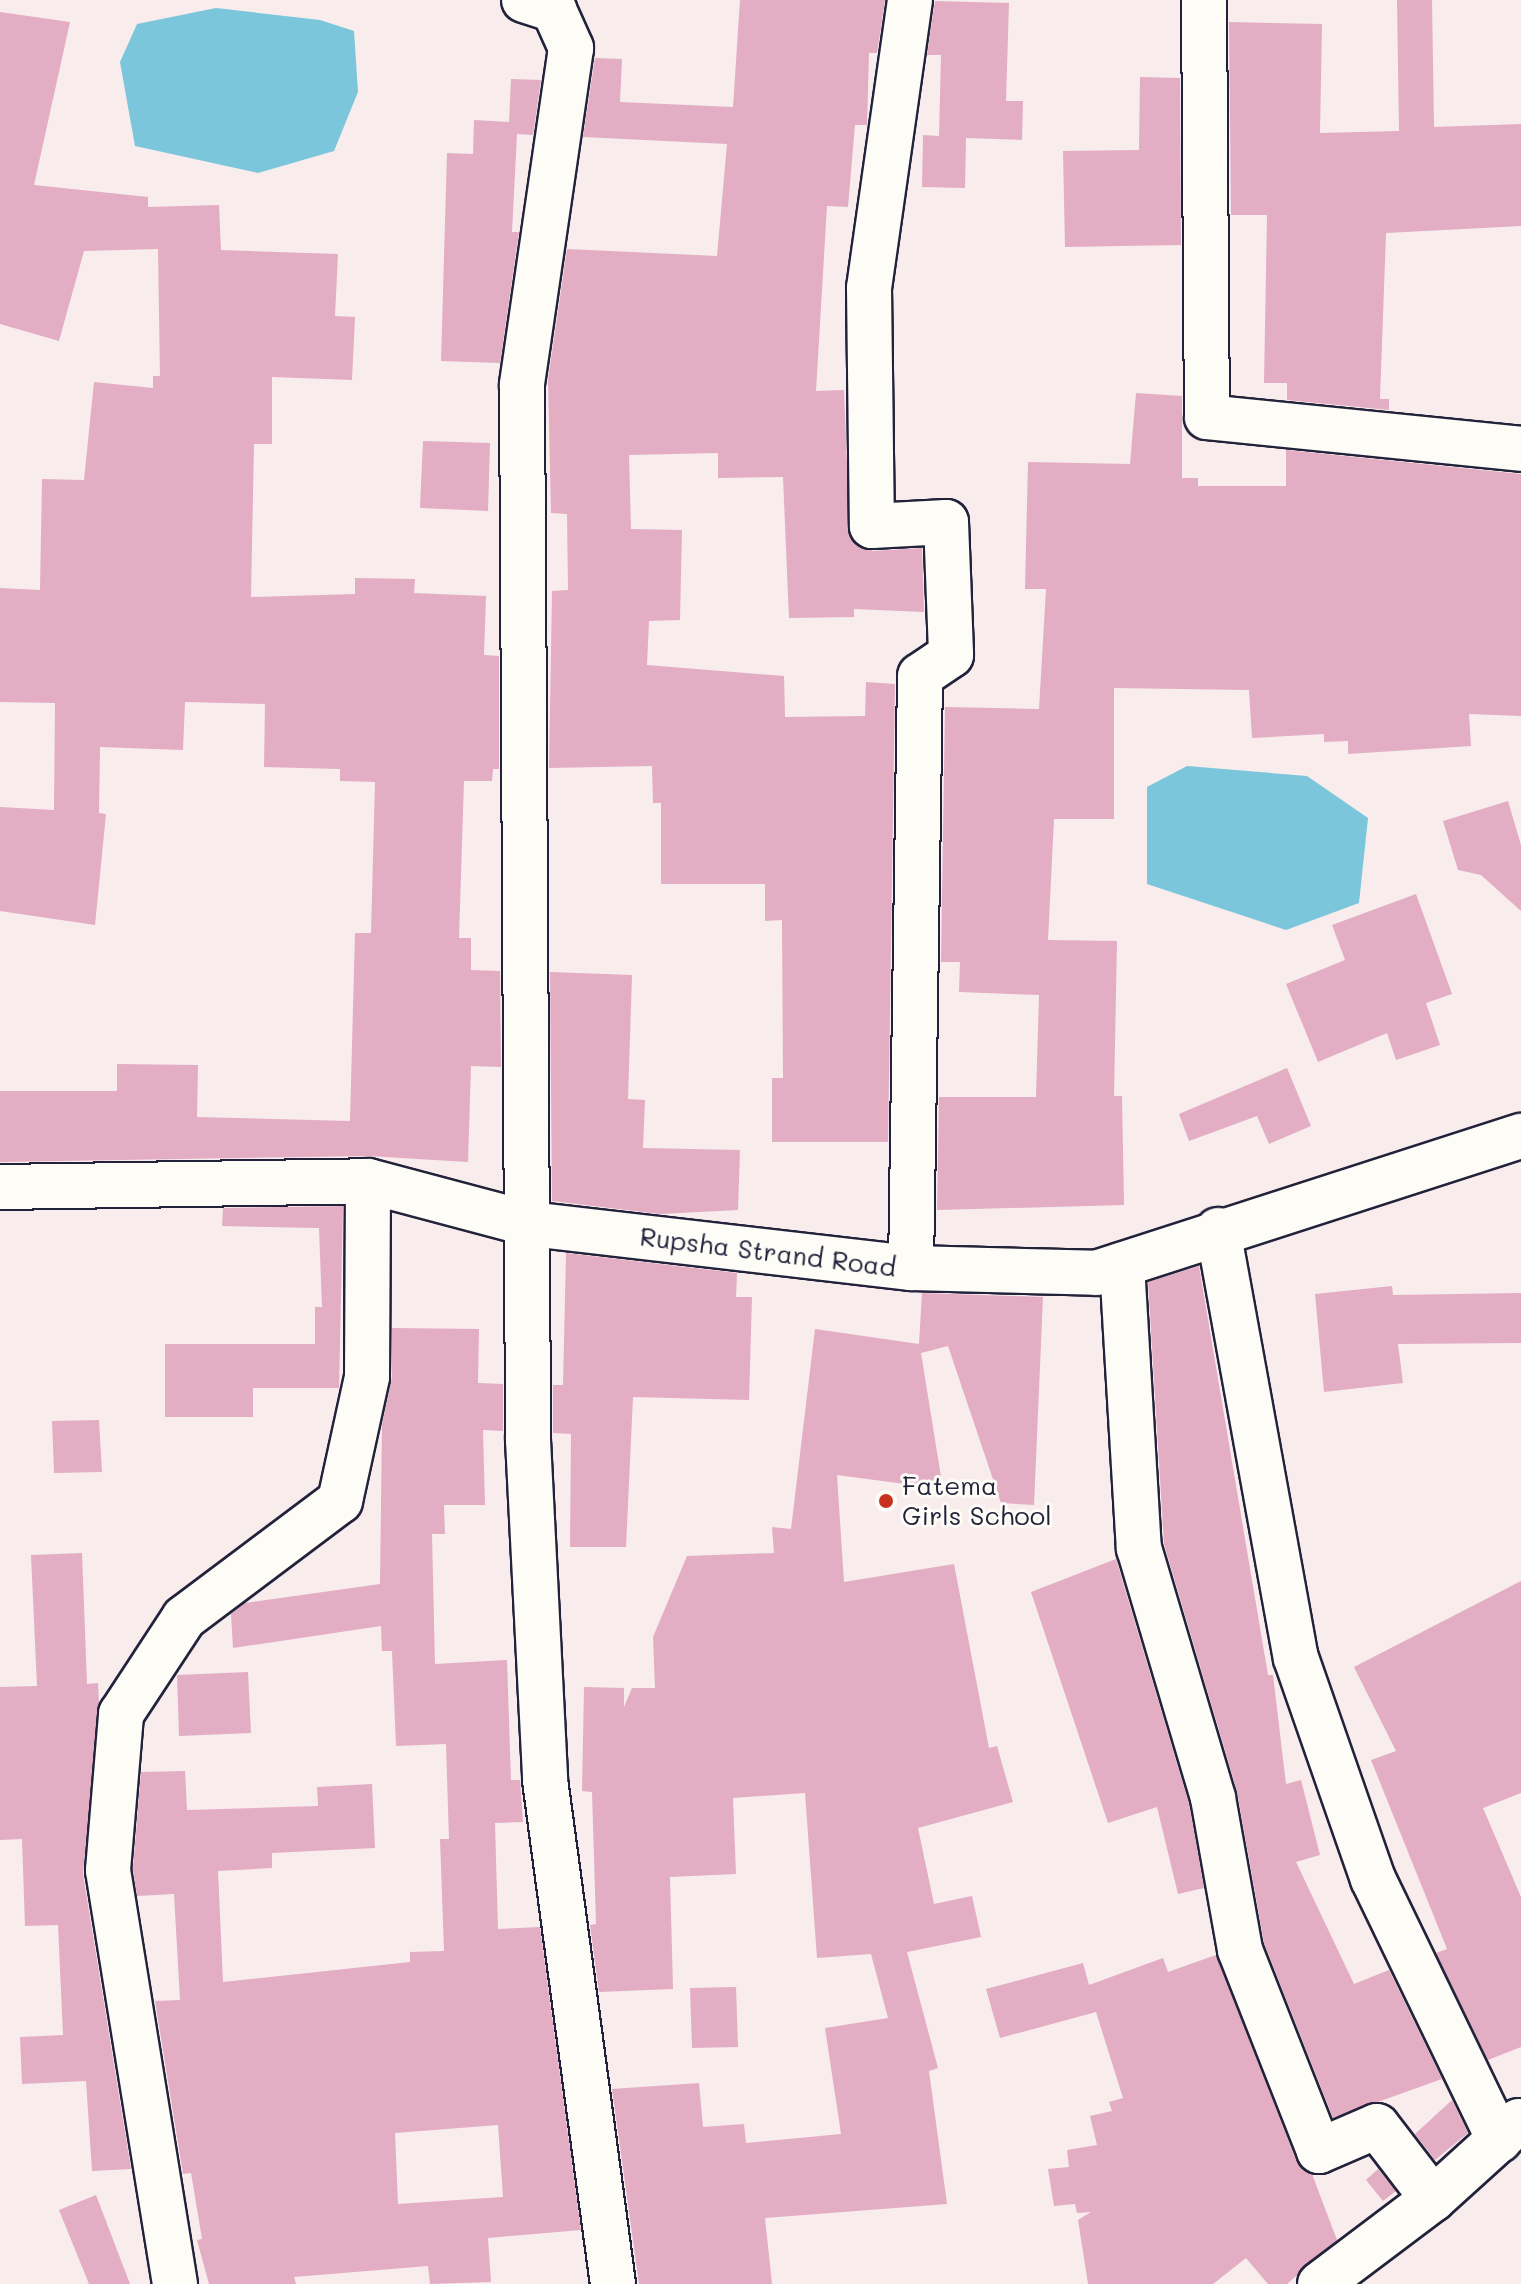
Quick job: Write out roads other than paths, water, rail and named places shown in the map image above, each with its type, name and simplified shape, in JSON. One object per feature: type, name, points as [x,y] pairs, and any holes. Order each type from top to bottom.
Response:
[{"type":"street","points":[[524,0],[554,10],[571,48],[522,385],[530,1224],[528,1440],[545,1780],[613,2284]]},
{"type":"street","points":[[910,0],[869,288],[872,526],[946,522],[951,655],[920,676],[911,1268]]},
{"type":"street","points":[[1204,0],[1207,417],[1521,449]]},
{"type":"street","name":"Rupsha Strand Road","points":[[0,1187],[368,1181],[530,1224],[911,1268],[1096,1273],[1218,1230],[1521,1136]]},
{"type":"street","points":[[175,2284],[108,1870],[121,1714],[184,1618],[340,1501],[367,1377],[368,1181]]},
{"type":"street","points":[[1218,1230],[1296,1658],[1373,1879],[1510,2130],[1433,2199],[1320,2284]]},
{"type":"street","points":[[1122,1265],[1139,1548],[1213,1798],[1240,1950],[1319,2151],[1377,2126],[1433,2199]]},
{"type":"water","points":[[216,8],[320,20],[354,31],[358,92],[334,151],[258,173],[135,146],[120,62],[137,24]]},
{"type":"water","points":[[1187,766],[1307,776],[1368,818],[1359,903],[1286,930],[1147,884],[1147,787]]},
{"type":"place","name":"Fatema Girls School","points":[[886,1501]]}]
